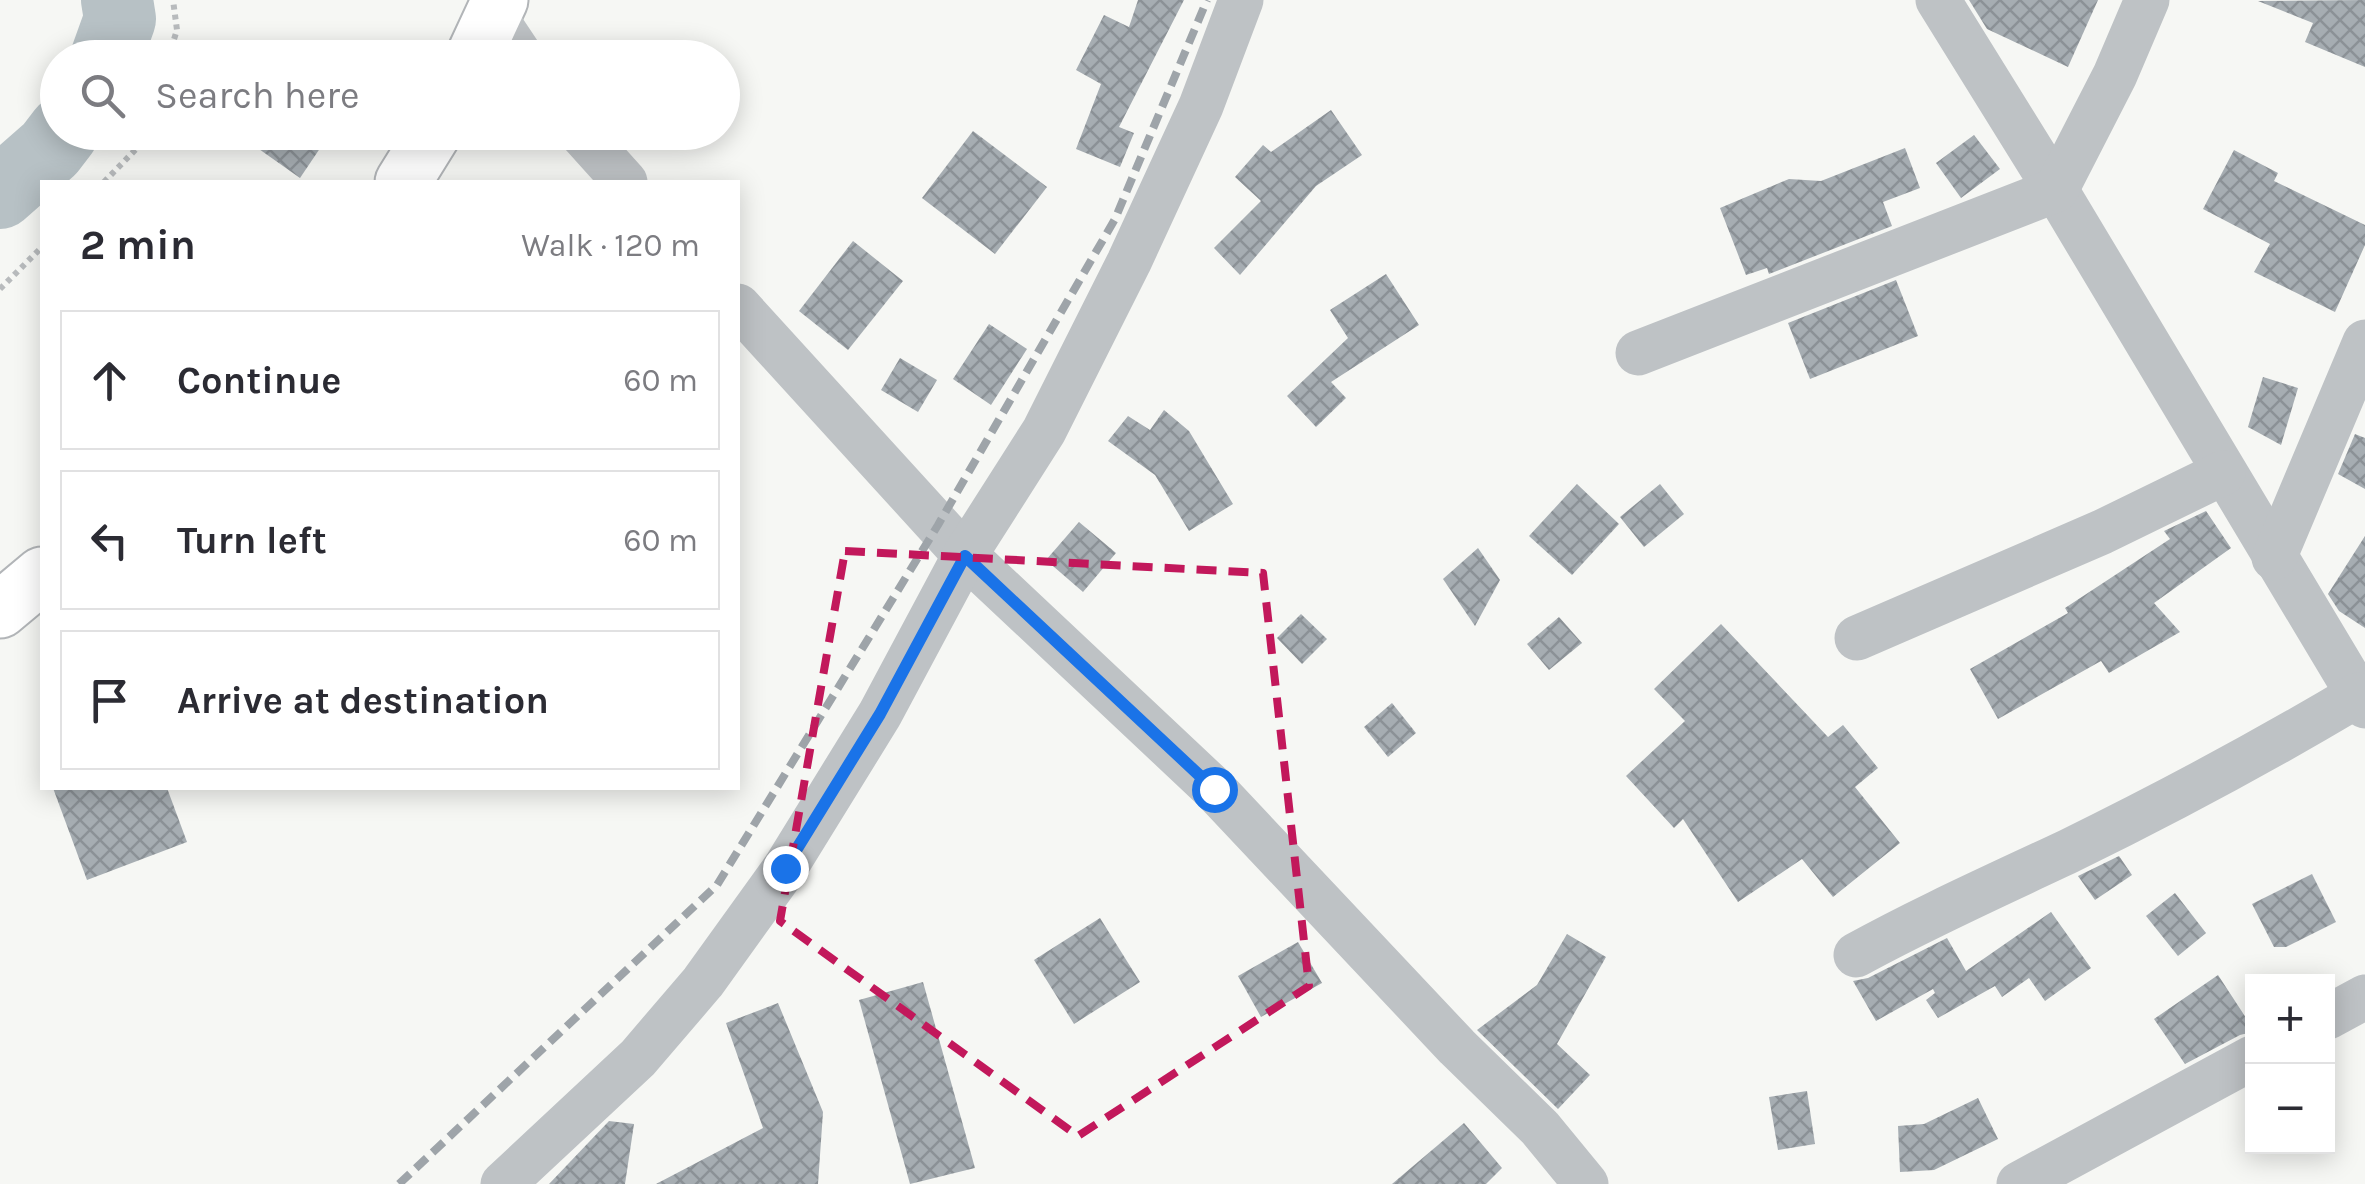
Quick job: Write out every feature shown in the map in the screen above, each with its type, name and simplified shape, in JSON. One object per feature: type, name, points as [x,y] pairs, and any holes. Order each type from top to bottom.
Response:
[{"type":"highway","points":[[404,180],[423,150]]},
{"type":"highway","points":[[0,610],[40,577]]},
{"type":"street","points":[[502,1184],[638,1058],[703,982],[814,822],[880,714],[965,556],[1044,431],[1129,262],[1200,106],[1241,0]]},
{"type":"street","points":[[1856,955],[2362,700],[1938,0]]},
{"type":"street","points":[[1638,352],[2056,190],[2115,75],[2146,0]]},
{"type":"street","points":[[596,150],[623,180]]},
{"type":"street","points":[[740,308],[965,556],[1214,789],[1457,1047],[1517,1104],[1586,1184]]},
{"type":"street","points":[[2274,558],[2365,342]]},
{"type":"street","points":[[1857,638],[2102,532],[2224,473]]},
{"type":"street","points":[[2335,1013],[2365,997]]},
{"type":"street","points":[[2019,1184],[2245,1062]]},
{"type":"path","points":[[173,0],[177,30],[174,40]]},
{"type":"path","points":[[106,180],[135,150]]},
{"type":"path","points":[[0,289],[40,249]]},
{"type":"highlighted area","points":[[845,551],[1263,573],[1309,986],[1078,1136],[780,921]]},
{"type":"building","points":[[1138,0],[1184,0],[1119,127],[1134,133],[1120,167],[1076,149],[1101,84],[1076,70],[1104,15],[1129,27]]},
{"type":"building","points":[[1969,0],[2098,0],[2068,67],[1987,29]]},
{"type":"building","points":[[2365,0],[2365,67],[2305,42],[2313,23],[2258,1]]},
{"type":"building","points":[[1331,110],[1362,155],[1316,186],[1240,275],[1214,248],[1261,201],[1235,177],[1263,145],[1271,152]]},
{"type":"building","points":[[973,131],[1047,187],[995,254],[922,198]]},
{"type":"building","points":[[1974,135],[2000,169],[1961,198],[1936,163]]},
{"type":"building","points":[[1905,148],[1920,188],[1883,202],[1892,226],[1769,274],[1767,268],[1746,275],[1720,208],[1789,179],[1821,181]]},
{"type":"building","points":[[260,150],[319,150],[300,178]]},
{"type":"building","points":[[2234,150],[2278,173],[2274,181],[2365,225],[2365,245],[2335,312],[2254,272],[2270,244],[2203,209]]},
{"type":"building","points":[[853,241],[903,281],[848,350],[799,311]]},
{"type":"building","points":[[1386,274],[1419,325],[1331,382],[1346,398],[1316,427],[1287,396],[1348,338],[1330,310]]},
{"type":"building","points":[[1896,280],[1918,336],[1810,379],[1788,323]]},
{"type":"building","points":[[989,324],[1027,349],[991,405],[953,379]]},
{"type":"building","points":[[900,358],[937,380],[918,412],[881,390]]},
{"type":"building","points":[[2263,377],[2298,388],[2281,445],[2248,427]]},
{"type":"building","points":[[1164,410],[1189,431],[1233,504],[1189,531],[1155,475],[1108,441],[1128,416],[1150,430]]},
{"type":"building","points":[[2355,434],[2365,438],[2365,489],[2338,474]]},
{"type":"building","points":[[1577,484],[1619,524],[1572,575],[1529,536]]},
{"type":"building","points":[[1660,484],[1684,514],[1644,547],[1620,517]]},
{"type":"building","points":[[2206,511],[2231,548],[2154,603],[2180,632],[2109,673],[2101,661],[1998,719],[1970,669],[2068,613],[2065,608],[2170,539],[2164,531]]},
{"type":"building","points":[[1079,522],[1116,553],[1083,592],[1046,560]]},
{"type":"building","points":[[2365,536],[2365,628],[2339,611],[2328,594]]},
{"type":"building","points":[[1478,548],[1500,580],[1475,626],[1443,579]]},
{"type":"building","points":[[1301,614],[1327,639],[1302,664],[1277,638]]},
{"type":"building","points":[[1559,617],[1582,643],[1549,670],[1527,644]]},
{"type":"building","points":[[1721,624],[1828,737],[1843,725],[1878,768],[1855,787],[1900,843],[1833,897],[1802,859],[1738,902],[1683,819],[1674,828],[1626,776],[1685,721],[1654,689]]},
{"type":"building","points":[[1392,703],[1416,733],[1388,757],[1364,727]]},
{"type":"building","points":[[54,790],[168,790],[187,842],[87,880]]},
{"type":"building","points":[[2119,856],[2132,875],[2095,900],[2078,876]]},
{"type":"building","points":[[2312,874],[2336,922],[2286,947],[2274,947],[2252,904]]},
{"type":"building","points":[[2175,893],[2206,933],[2178,956],[2146,916]]},
{"type":"building","points":[[2051,912],[2091,968],[2045,1001],[2029,978],[2002,997],[1995,986],[1938,1018],[1926,1000],[1935,993],[1933,989],[1876,1021],[1853,981],[1868,978],[1947,938],[1966,971]]},
{"type":"building","points":[[1100,918],[1140,982],[1074,1024],[1034,960]]},
{"type":"building","points":[[1567,934],[1606,957],[1557,1044],[1590,1075],[1558,1109],[1477,1030],[1537,985]]},
{"type":"building","points":[[1298,942],[1322,983],[1261,1017],[1238,976]]},
{"type":"building","points":[[2218,975],[2245,1016],[2245,1034],[2185,1064],[2154,1019]]},
{"type":"building","points":[[923,982],[975,1168],[910,1184],[859,1000]]},
{"type":"building","points":[[778,1003],[823,1112],[818,1184],[656,1184],[763,1128],[726,1023]]},
{"type":"building","points":[[1807,1091],[1815,1144],[1778,1150],[1769,1097]]},
{"type":"building","points":[[1978,1098],[1998,1139],[1934,1170],[1900,1172],[1898,1126],[1924,1124]]},
{"type":"building","points":[[609,1121],[634,1124],[625,1184],[549,1184]]},
{"type":"building","points":[[1464,1123],[1502,1168],[1486,1184],[1392,1184]]},
{"type":"waterway","points":[[112,40],[120,19],[117,0]]},
{"type":"waterway","points":[[0,193],[49,150]]},
{"type":"railway","points":[[399,1184],[717,885],[938,525],[1115,219],[1207,0]]},
{"type":"route","points":[[785,868],[880,714],[965,556],[1214,789]]}]
